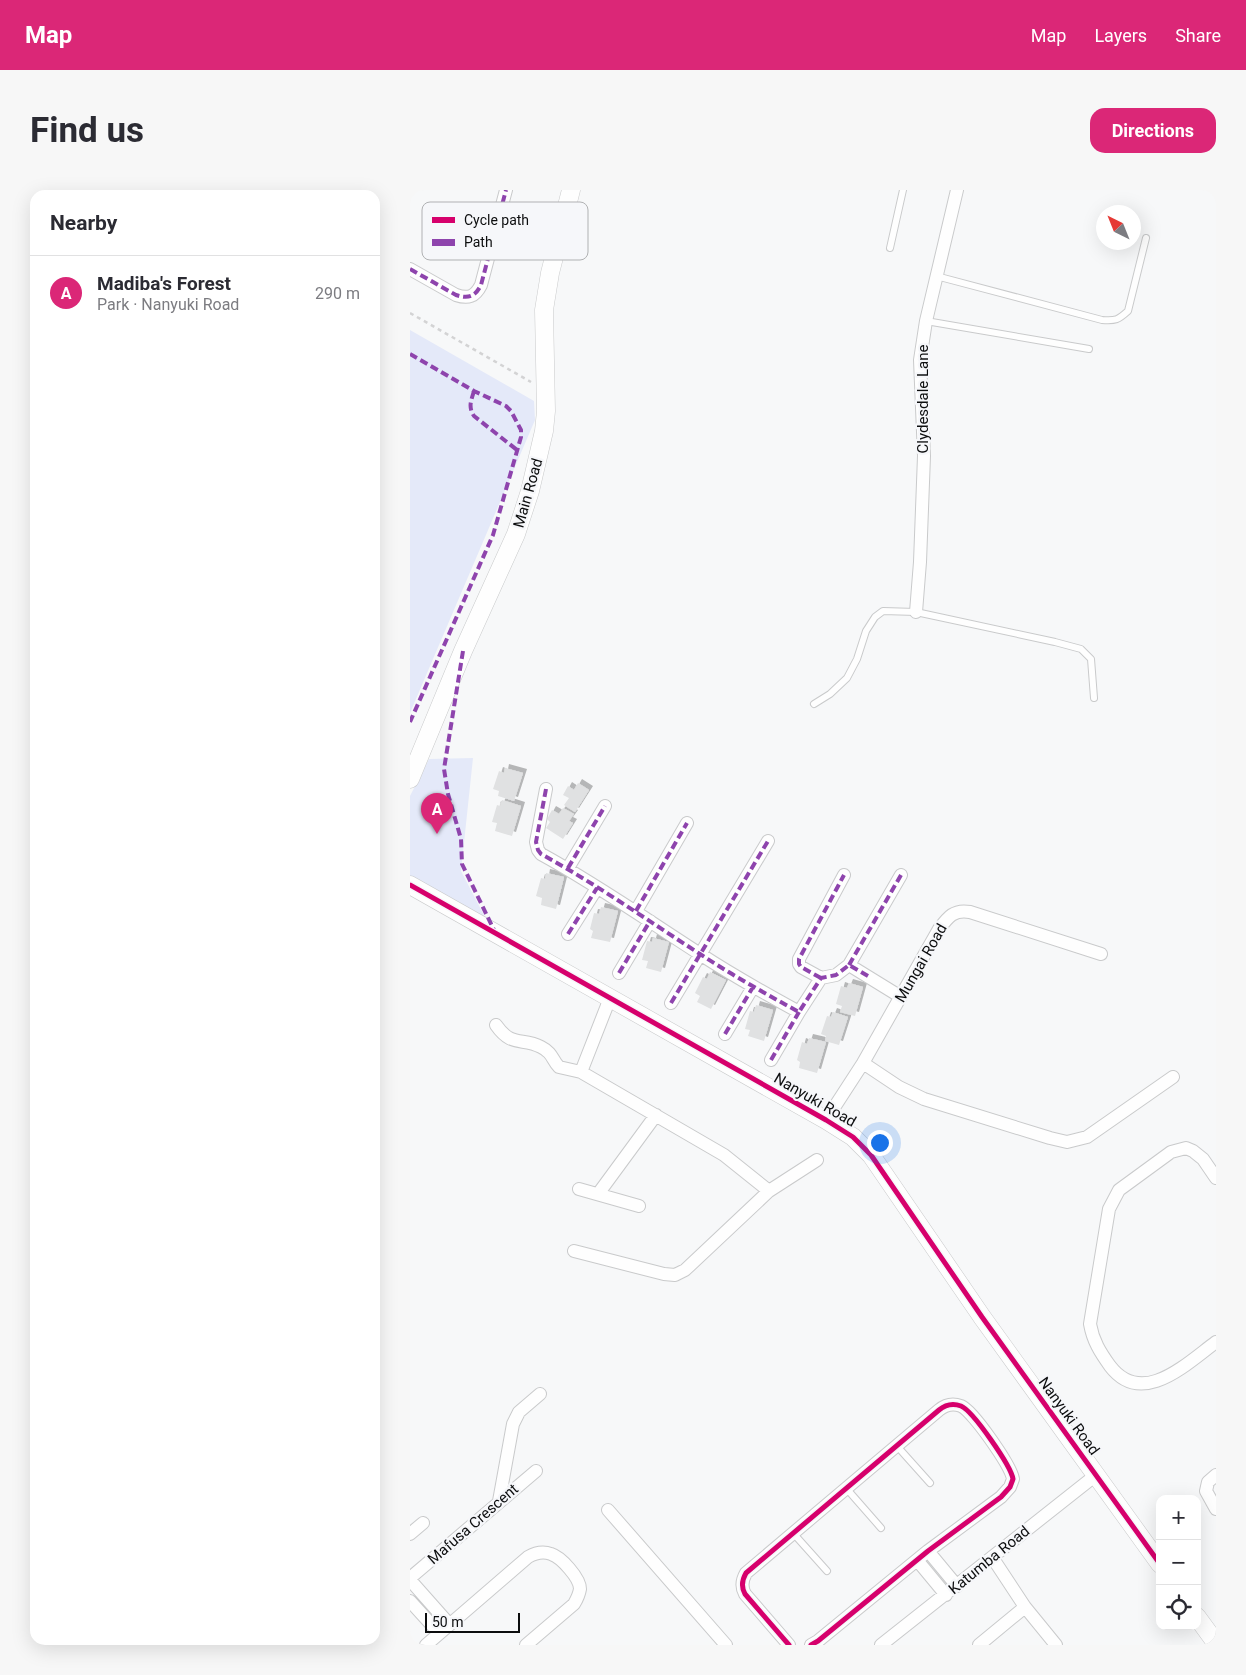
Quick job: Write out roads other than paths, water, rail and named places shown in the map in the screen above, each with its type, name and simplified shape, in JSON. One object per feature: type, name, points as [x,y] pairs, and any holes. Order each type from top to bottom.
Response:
[{"type":"street","name":"Clydesdale Lane","points":[[916,612],[924,456],[920,360],[926,321],[957,190]]},
{"type":"street","points":[[410,269],[456,295],[470,297],[478,292],[488,260]]},
{"type":"street","name":"Main Road","points":[[410,779],[463,651],[516,534],[530,491],[544,431],[546,390],[544,310],[553,260]]},
{"type":"street","points":[[546,790],[536,846],[541,854],[568,868],[636,911],[700,955],[799,1012]]},
{"type":"street","points":[[568,868],[605,806]]},
{"type":"street","points":[[636,911],[687,824]]},
{"type":"street","points":[[671,1003],[768,841]]},
{"type":"street","points":[[844,875],[799,959],[798,964],[800,967],[821,978],[836,975],[849,965],[901,875]]},
{"type":"street","name":"Nanyuki Road","points":[[410,885],[853,1137],[871,1154],[982,1317],[1156,1558]]},
{"type":"street","points":[[568,934],[597,888]]},
{"type":"street","name":"Mungai Road","points":[[826,1120],[863,1063],[939,930],[950,915],[956,912],[970,912],[1101,954]]},
{"type":"street","points":[[619,973],[650,921]]},
{"type":"street","points":[[849,965],[901,996]]},
{"type":"street","points":[[770,1060],[821,978]]},
{"type":"street","points":[[725,1034],[753,987]]},
{"type":"street","points":[[581,1072],[610,998]]},
{"type":"street","points":[[496,1026],[506,1037],[513,1041],[536,1045],[545,1049],[554,1057],[556,1065],[559,1067],[581,1072],[724,1155],[769,1191]]},
{"type":"street","points":[[863,1063],[899,1087],[924,1099],[1067,1142],[1087,1137],[1172,1077]]},
{"type":"street","points":[[598,1194],[656,1115]]},
{"type":"street","points":[[1216,1178],[1203,1159],[1186,1148],[1170,1152],[1119,1190],[1108,1209],[1090,1324],[1092,1338],[1116,1373],[1127,1381],[1139,1384],[1154,1383],[1216,1342]]},
{"type":"street","points":[[574,1251],[664,1274],[675,1274],[685,1270],[769,1191],[817,1160]]},
{"type":"street","points":[[579,1189],[639,1206]]},
{"type":"street","points":[[499,1501],[513,1424],[520,1412],[540,1394]]},
{"type":"street","points":[[789,1645],[742,1589],[746,1573],[943,1407],[958,1405],[968,1410],[1007,1464],[1012,1476],[1010,1487],[1001,1497],[928,1551],[811,1645]]},
{"type":"street","name":"Mafusa Crescent","points":[[410,1579],[536,1471]]},
{"type":"street","name":"Katumba Road","points":[[880,1645],[1096,1475]]},
{"type":"street","points":[[1216,1475],[1208,1482],[1206,1491],[1216,1509]]},
{"type":"street","points":[[608,1510],[726,1645]]},
{"type":"street","points":[[410,1534],[423,1524]]},
{"type":"street","points":[[928,1551],[957,1586]]},
{"type":"street","points":[[426,1645],[528,1557],[534,1553],[552,1554],[576,1577],[580,1590],[578,1598],[574,1604],[526,1645]]},
{"type":"street","points":[[992,1557],[1026,1607],[1056,1645]]},
{"type":"street","points":[[917,1560],[946,1594]]},
{"type":"street","points":[[410,1579],[449,1624]]},
{"type":"street","points":[[410,1601],[439,1634]]},
{"type":"street","points":[[979,1645],[1026,1607]]},
{"type":"street","points":[[1201,1622],[1216,1643]]},
{"type":"lane","points":[[890,248],[903,190]]},
{"type":"lane","points":[[936,276],[1102,320],[1112,321],[1119,319],[1128,311],[1146,238]]},
{"type":"lane","points":[[926,321],[1088,349]]},
{"type":"lane","points":[[814,704],[830,694],[847,678],[857,659],[866,631],[875,617],[883,611],[916,612],[1055,642],[1081,650],[1091,659],[1094,698]]},
{"type":"lane","points":[[896,1446],[930,1484]]},
{"type":"lane","points":[[846,1488],[881,1528]]},
{"type":"lane","points":[[793,1533],[827,1571]]},
{"type":"place","name":"Madiba's Forest","points":[[437,834]]}]
